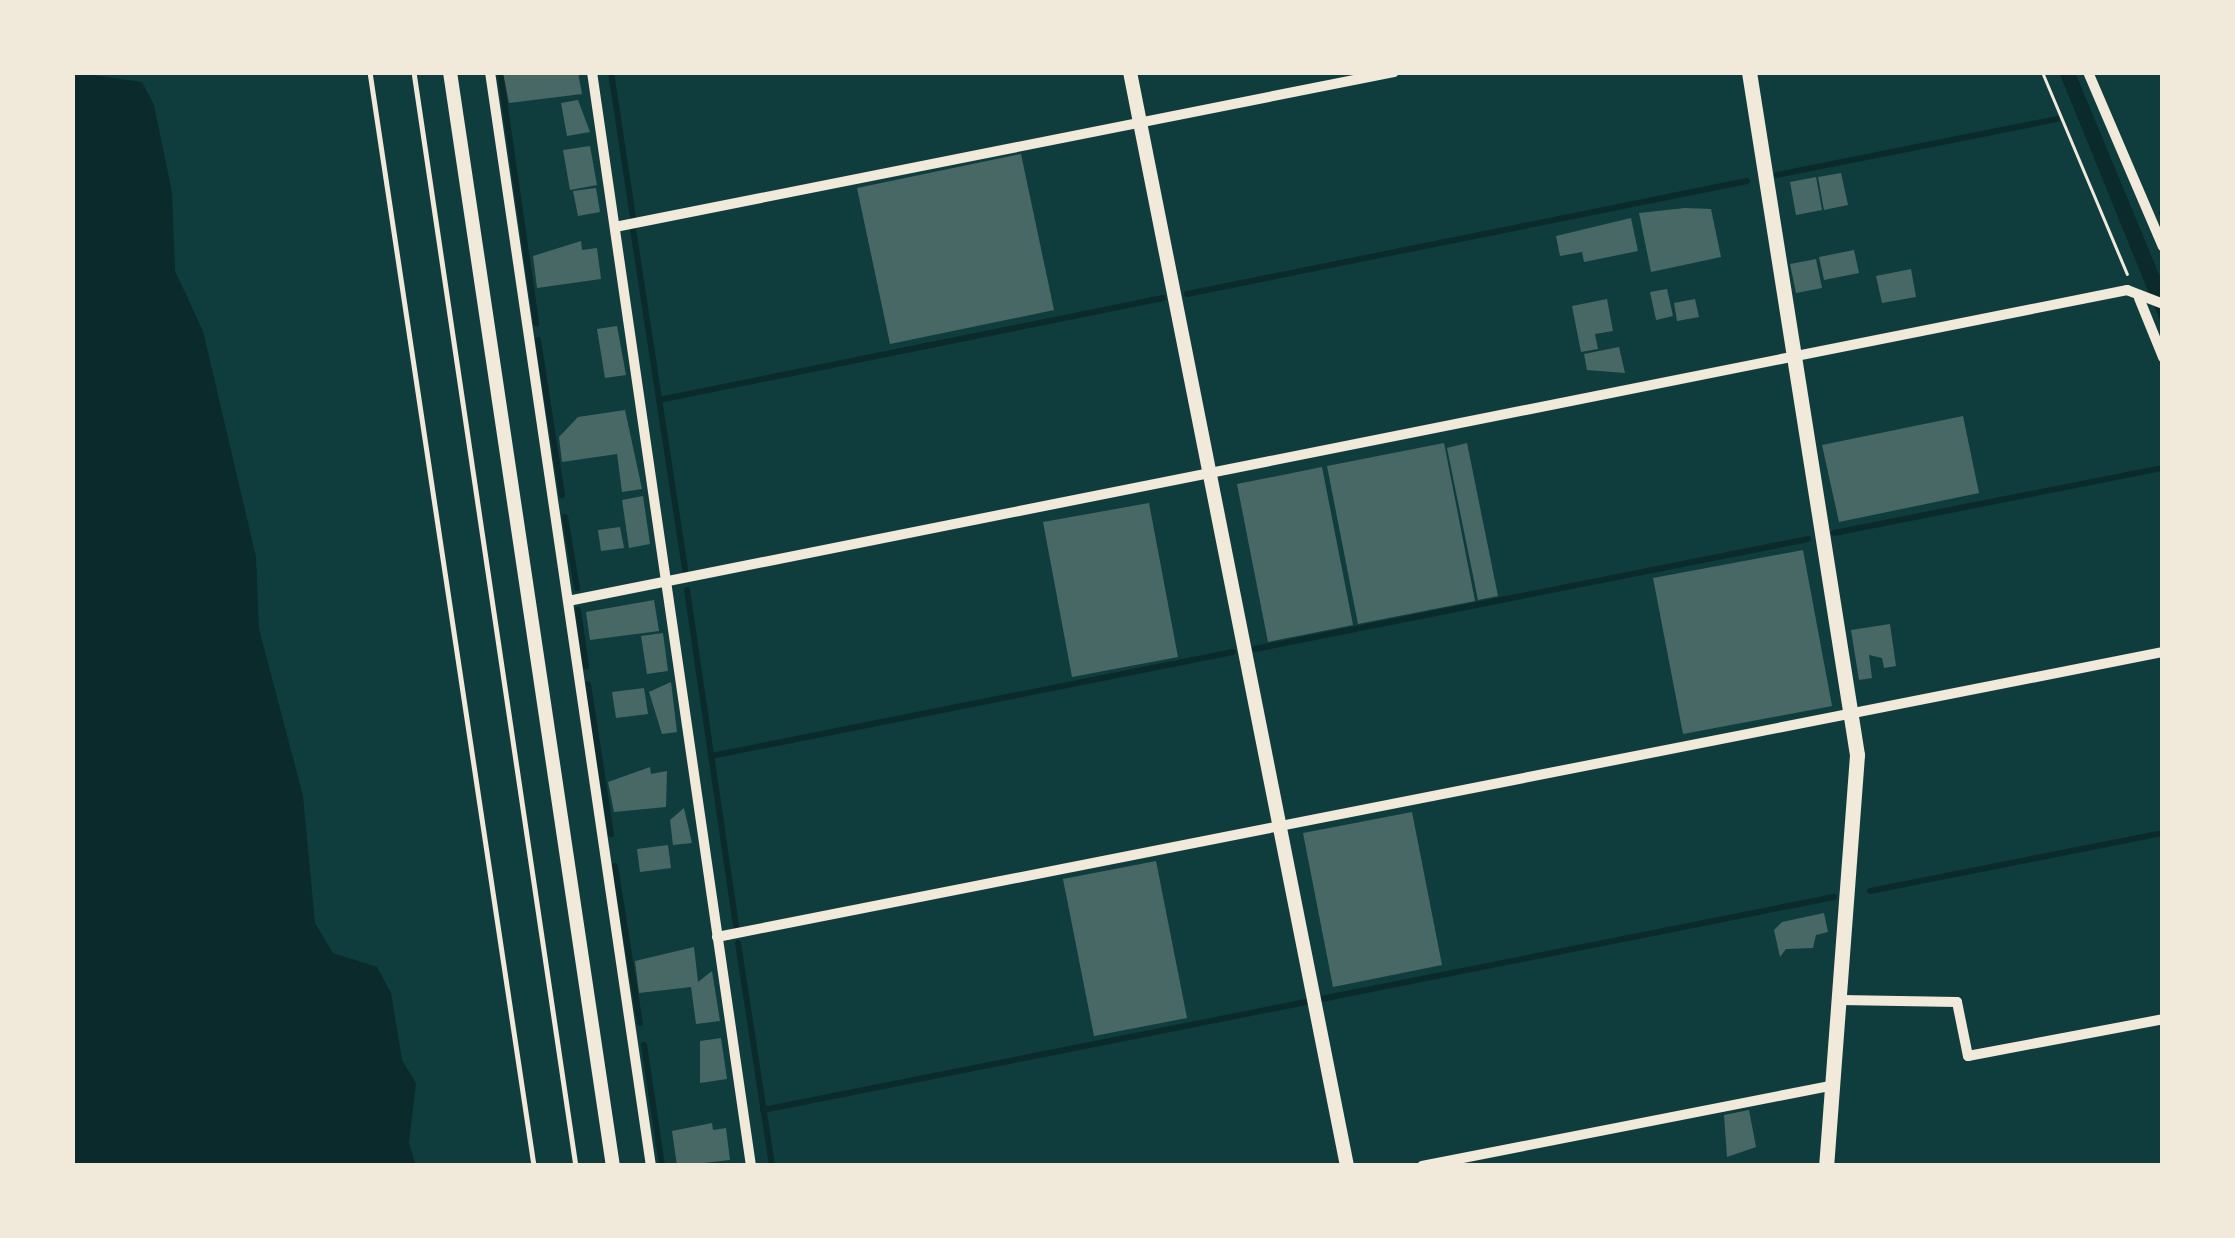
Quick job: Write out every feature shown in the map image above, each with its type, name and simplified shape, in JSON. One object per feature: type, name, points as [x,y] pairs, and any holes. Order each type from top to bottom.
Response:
[{"type":"main road","points":[[1749,72],[1851,711],[1859,800],[1826,1166]]},
{"type":"street","points":[[450,72],[613,1166]]},
{"type":"street","points":[[490,72],[651,1166]]},
{"type":"street","points":[[592,72],[751,1166]]},
{"type":"street","points":[[1130,72],[1347,1166]]},
{"type":"street","points":[[615,227],[1394,72]]},
{"type":"street","points":[[2088,72],[2163,247]]},
{"type":"street","points":[[568,601],[2127,290],[2163,304]]},
{"type":"street","points":[[2139,298],[2163,357]]},
{"type":"street","points":[[717,937],[2163,652]]},
{"type":"street","points":[[1841,1000],[1957,1002],[1968,1056],[2163,1019]]},
{"type":"street","points":[[1423,1166],[1834,1085]]},
{"type":"lane","points":[[370,72],[534,1166]]},
{"type":"lane","points":[[414,72],[576,1166]]},
{"type":"path","points":[[2042,72],[2127,269],[2127,290]]},
{"type":"water","points":[[72,72],[142,82],[154,105],[172,192],[175,271],[203,331],[256,557],[259,629],[303,796],[315,923],[333,953],[377,967],[391,993],[402,1060],[416,1083],[409,1143],[416,1166],[72,1166]]},
{"type":"water","points":[[2059,72],[2075,72],[2163,284],[2163,328]]},
{"type":"building","points":[[503,72],[578,72],[582,94],[509,103]]},
{"type":"building","points":[[578,100],[590,132],[567,136],[561,103]]},
{"type":"building","points":[[590,146],[597,185],[570,190],[563,150]]},
{"type":"building","points":[[1021,154],[1054,310],[890,344],[857,188]]},
{"type":"building","points":[[1841,173],[1848,205],[1824,210],[1818,177]]},
{"type":"building","points":[[1816,177],[1822,210],[1796,215],[1790,182]]},
{"type":"building","points":[[596,188],[600,212],[578,216],[573,191]]},
{"type":"building","points":[[1711,209],[1721,257],[1651,272],[1639,213]]},
{"type":"building","points":[[1631,218],[1638,251],[1584,262],[1582,252],[1560,256],[1556,236]]},
{"type":"building","points":[[581,241],[582,250],[597,248],[601,279],[537,288],[533,256]]},
{"type":"building","points":[[1854,250],[1859,273],[1824,280],[1819,257]]},
{"type":"building","points":[[1816,259],[1822,288],[1796,293],[1790,264]]},
{"type":"building","points":[[1911,269],[1916,297],[1882,303],[1876,276]]},
{"type":"building","points":[[1667,289],[1673,316],[1656,320],[1650,292]]},
{"type":"building","points":[[1607,299],[1613,331],[1595,334],[1598,349],[1581,352],[1572,306]]},
{"type":"building","points":[[1695,299],[1699,317],[1677,321],[1674,303]]},
{"type":"building","points":[[617,326],[626,375],[605,378],[597,329]]},
{"type":"building","points":[[1619,347],[1625,373],[1587,370],[1584,354]]},
{"type":"building","points":[[625,410],[642,489],[622,492],[617,454],[562,462],[559,437],[578,417]]},
{"type":"building","points":[[1963,416],[1979,493],[1839,522],[1822,445]]},
{"type":"building","points":[[1444,443],[1475,601],[1358,624],[1327,466]]},
{"type":"building","points":[[1467,443],[1498,596],[1478,600],[1447,448]]},
{"type":"building","points":[[1322,467],[1353,625],[1268,642],[1237,484]]},
{"type":"building","points":[[643,496],[650,544],[629,548],[622,500]]},
{"type":"building","points":[[1149,503],[1178,657],[1072,677],[1043,522]]},
{"type":"building","points":[[620,527],[624,548],[601,551],[598,530]]},
{"type":"building","points":[[1803,550],[1832,706],[1683,734],[1653,578]]},
{"type":"building","points":[[654,600],[659,631],[590,640],[586,612]]},
{"type":"building","points":[[1890,624],[1896,666],[1884,668],[1882,658],[1869,655],[1872,678],[1859,680],[1851,630]]},
{"type":"building","points":[[663,633],[668,671],[647,674],[641,636]]},
{"type":"building","points":[[671,682],[677,732],[662,734],[649,692]]},
{"type":"building","points":[[644,688],[648,714],[616,718],[612,692]]},
{"type":"building","points":[[650,767],[651,774],[667,771],[666,807],[614,812],[608,782]]},
{"type":"building","points":[[684,808],[692,843],[673,845],[670,820]]},
{"type":"building","points":[[1412,812],[1442,965],[1333,987],[1303,833]]},
{"type":"building","points":[[668,845],[671,868],[640,872],[637,849]]},
{"type":"building","points":[[1156,861],[1187,1018],[1094,1036],[1063,879]]},
{"type":"building","points":[[1824,913],[1828,932],[1816,935],[1813,948],[1786,949],[1780,957],[1774,930],[1782,922]]},
{"type":"building","points":[[694,947],[698,982],[712,971],[720,1021],[696,1024],[691,987],[639,993],[635,961]]},
{"type":"building","points":[[721,1038],[727,1079],[700,1083],[700,1041]]},
{"type":"building","points":[[1749,1110],[1756,1147],[1727,1157],[1724,1115]]},
{"type":"building","points":[[712,1123],[713,1130],[726,1128],[730,1160],[677,1166],[672,1131]]},
{"type":"waterway","points":[[500,72],[536,323]]},
{"type":"waterway","points":[[611,72],[633,217]]},
{"type":"waterway","points":[[1777,175],[2056,119]]},
{"type":"waterway","points":[[1187,294],[1747,181]]},
{"type":"waterway","points":[[633,229],[685,570]]},
{"type":"waterway","points":[[659,400],[1163,298]]},
{"type":"waterway","points":[[538,340],[562,495]]},
{"type":"waterway","points":[[1834,533],[2163,468]]},
{"type":"waterway","points":[[565,517],[577,588]]},
{"type":"waterway","points":[[1255,649],[1808,539]]},
{"type":"waterway","points":[[687,590],[736,926]]},
{"type":"waterway","points":[[578,610],[586,666]]},
{"type":"waterway","points":[[711,756],[1233,652]]},
{"type":"waterway","points":[[588,684],[611,834]]},
{"type":"waterway","points":[[1870,891],[2163,833]]},
{"type":"waterway","points":[[615,866],[640,1023]]},
{"type":"waterway","points":[[763,1110],[1834,897]]},
{"type":"waterway","points":[[738,943],[772,1166]]},
{"type":"waterway","points":[[644,1045],[662,1166]]}]
